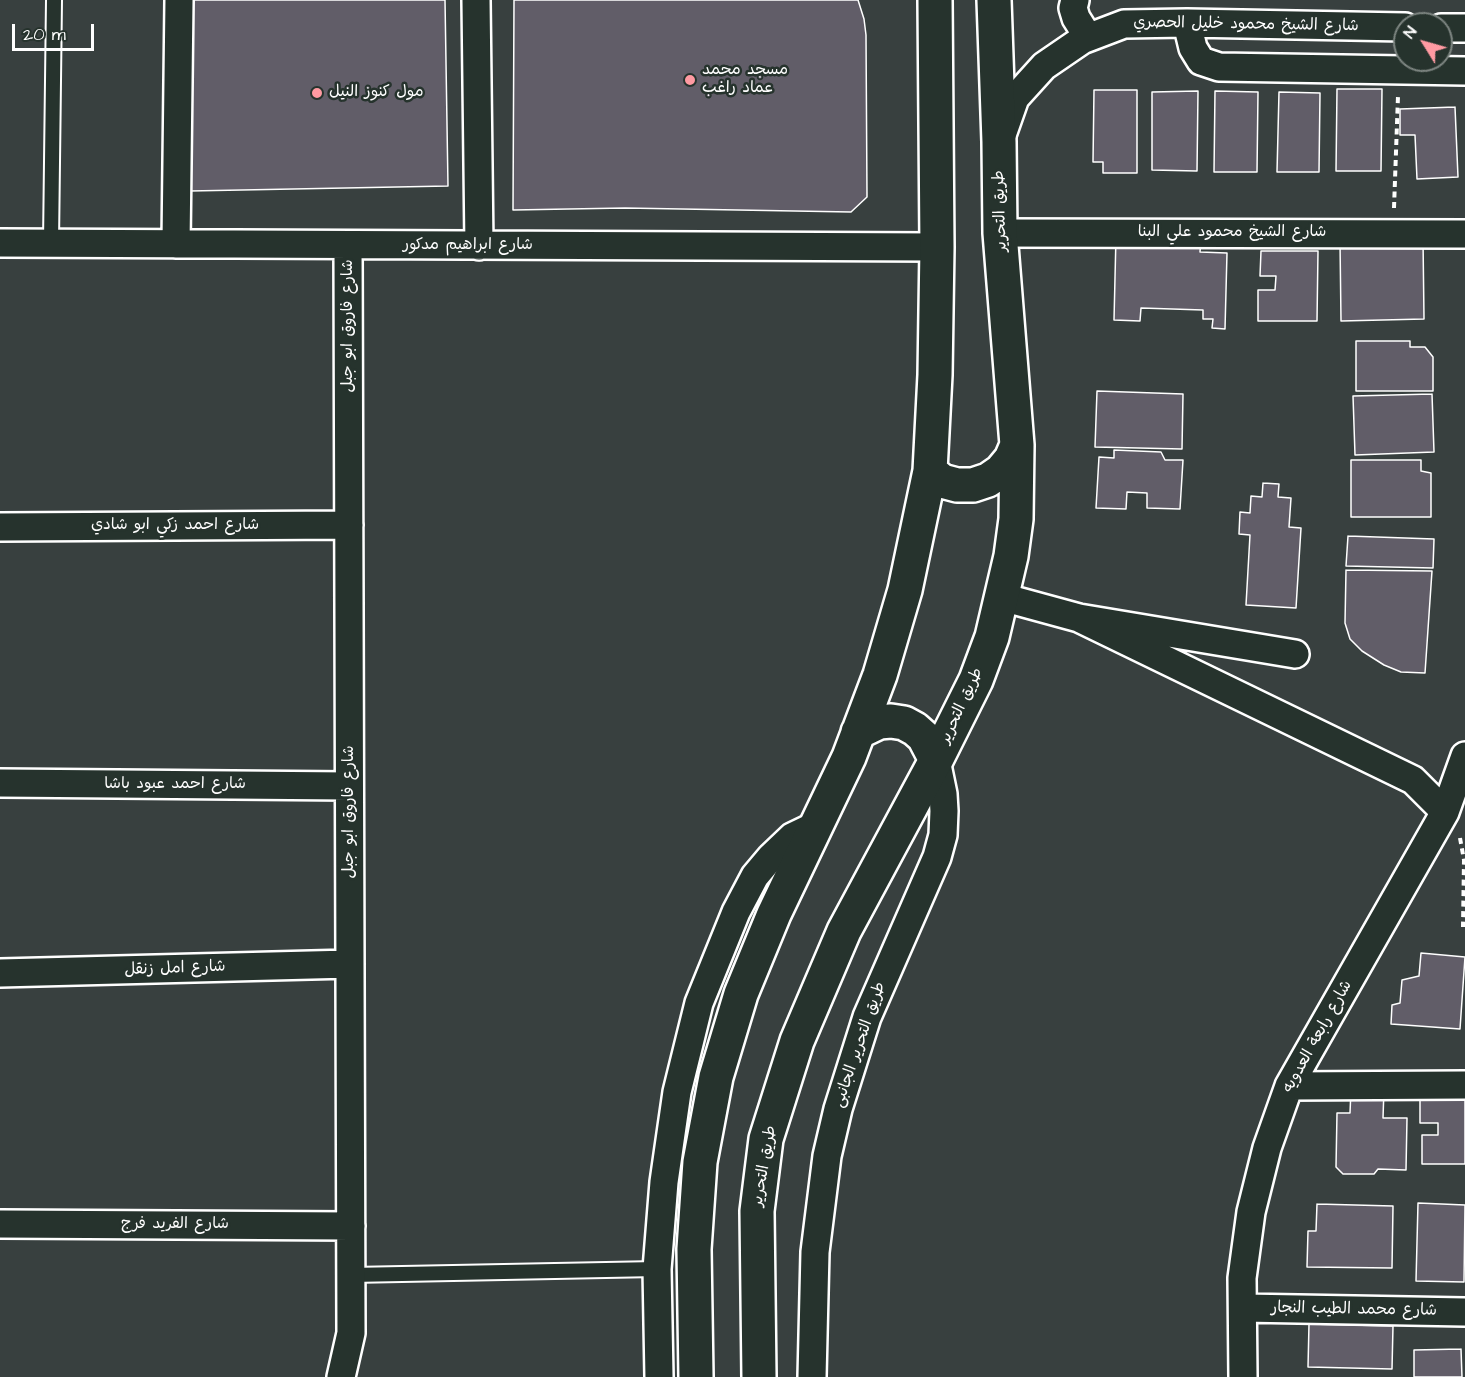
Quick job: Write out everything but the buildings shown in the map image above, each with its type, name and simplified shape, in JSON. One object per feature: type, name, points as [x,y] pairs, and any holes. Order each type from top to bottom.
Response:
[{"type":"street","points":[[176,244],[179,0]]},
{"type":"street","points":[[476,0],[479,246]]},
{"type":"street","points":[[696,1377],[694,1249],[700,1162],[716,1077],[741,994],[774,914],[858,732],[880,675],[905,590],[930,471],[935,375],[937,247],[935,0]]},
{"type":"street","name":"طريق التحرير","points":[[759,1377],[757,1211],[766,1139],[797,1041],[844,931],[936,760],[976,680],[992,637],[1011,556],[1016,519],[1017,445],[1000,233],[994,0]]},
{"type":"street","points":[[1075,0],[1073,8],[1076,18],[1088,37]]},
{"type":"street","points":[[1187,22],[1193,48],[1201,61],[1219,67],[1393,71]]},
{"type":"street","name":"شارع الشيخ محمود خليل الحصري","points":[[999,142],[1015,98],[1044,66],[1082,40],[1124,24],[1187,22],[1393,27]]},
{"type":"street","name":"شارع الشيخ محمود علي البنا","points":[[1000,233],[1465,234]]},
{"type":"street","name":"شارع ابراهيم مدكور","points":[[0,243],[937,247]]},
{"type":"street","name":"شارع فاروق ابو جبل","points":[[340,1377],[351,1333],[348,245]]},
{"type":"street","points":[[930,471],[942,481],[957,485],[988,480],[1001,471],[1011,459],[1017,445]]},
{"type":"street","name":"شارع احمد زكي ابو شادي","points":[[0,527],[349,525]]},
{"type":"street","points":[[1002,597],[1079,618],[1295,654]]},
{"type":"street","points":[[1079,618],[1413,780],[1445,812]]},
{"type":"street","points":[[858,732],[879,722],[904,723],[924,737],[936,760]]},
{"type":"street","name":"شارع رابعة العدويه","points":[[1243,1377],[1242,1278],[1251,1212],[1267,1148],[1289,1086],[1445,812],[1465,756]]},
{"type":"street","name":"طريق التحرير الجانبى","points":[[812,1377],[815,1252],[827,1156],[848,1075],[867,1017],[937,857],[943,835],[944,812],[936,760]]},
{"type":"street","name":"شارع احمد عبود باشا","points":[[0,783],[350,786]]},
{"type":"street","points":[[659,1377],[657,1269],[664,1182],[676,1092],[699,1003],[736,912],[755,876],[792,837],[817,825]]},
{"type":"street","name":"شارع امل زنقل","points":[[0,973],[350,964]]},
{"type":"street","points":[[1289,1086],[1465,1085]]},
{"type":"street","name":"شارع الفريد فرج","points":[[0,1224],[351,1226]]},
{"type":"street","name":"شارع محمد الطيب النجار","points":[[1243,1308],[1465,1312]]},
{"type":"lane","points":[[51,243],[54,0]]},
{"type":"lane","points":[[351,1275],[657,1269]]},
{"type":"path","points":[[1393,233],[1399,72]]},
{"type":"path","points":[[1445,812],[1455,826],[1462,843],[1463,927]]},
{"type":"place","name":"مسجد محمد عماد راغب","points":[[690,80]]},
{"type":"place","name":"مول كنوز النيل","points":[[317,93]]}]
